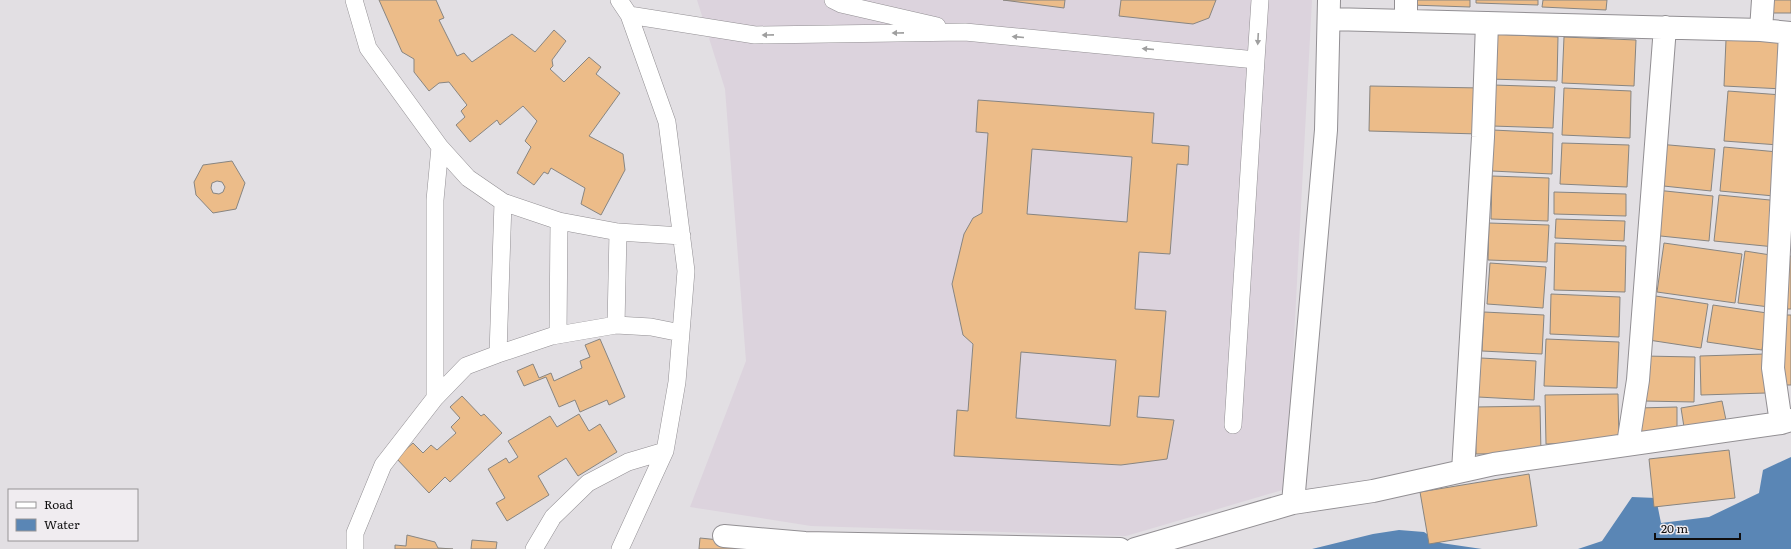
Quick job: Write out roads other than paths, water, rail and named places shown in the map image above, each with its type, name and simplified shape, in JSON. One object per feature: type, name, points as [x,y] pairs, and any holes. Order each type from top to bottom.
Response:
[{"type":"street","points":[[1761,30],[1763,0]]},
{"type":"street","points":[[1135,549],[1293,502],[1373,491],[1494,464],[1786,422],[1773,368],[1791,33],[1761,30],[1487,23],[1406,10],[1329,9],[1326,130],[1293,502]]},
{"type":"street","points":[[1463,470],[1483,137],[1487,23]]},
{"type":"street","points":[[1628,444],[1638,380],[1665,27]]},
{"type":"street","points":[[724,536],[824,546],[1120,549]]},
{"type":"lane","points":[[354,0],[368,48],[440,147],[468,178],[503,202],[559,221],[618,232],[682,236]]},
{"type":"lane","points":[[619,0],[630,15],[667,122],[686,271],[677,382],[665,452],[621,549]]},
{"type":"lane","points":[[833,0],[841,4],[965,32]]},
{"type":"lane","points":[[1233,426],[1260,0]]},
{"type":"lane","points":[[630,15],[755,35],[965,32],[1256,60]]},
{"type":"lane","points":[[435,398],[435,200],[440,147]]},
{"type":"lane","points":[[498,354],[503,202]]},
{"type":"lane","points":[[558,335],[559,221]]},
{"type":"lane","points":[[616,325],[618,232]]},
{"type":"lane","points":[[353,548],[355,533],[383,465],[435,398],[466,366],[558,335],[616,325],[651,327],[681,333]]},
{"type":"lane","points":[[534,549],[553,517],[588,483],[628,462],[665,452]]},
{"type":"water","points":[[1791,457],[1791,549],[1578,549],[1602,541],[1632,497],[1656,498],[1661,523],[1709,517],[1759,493],[1763,470]]},
{"type":"water","points":[[1399,530],[1424,532],[1441,543],[1482,549],[1312,549],[1373,534]]}]
